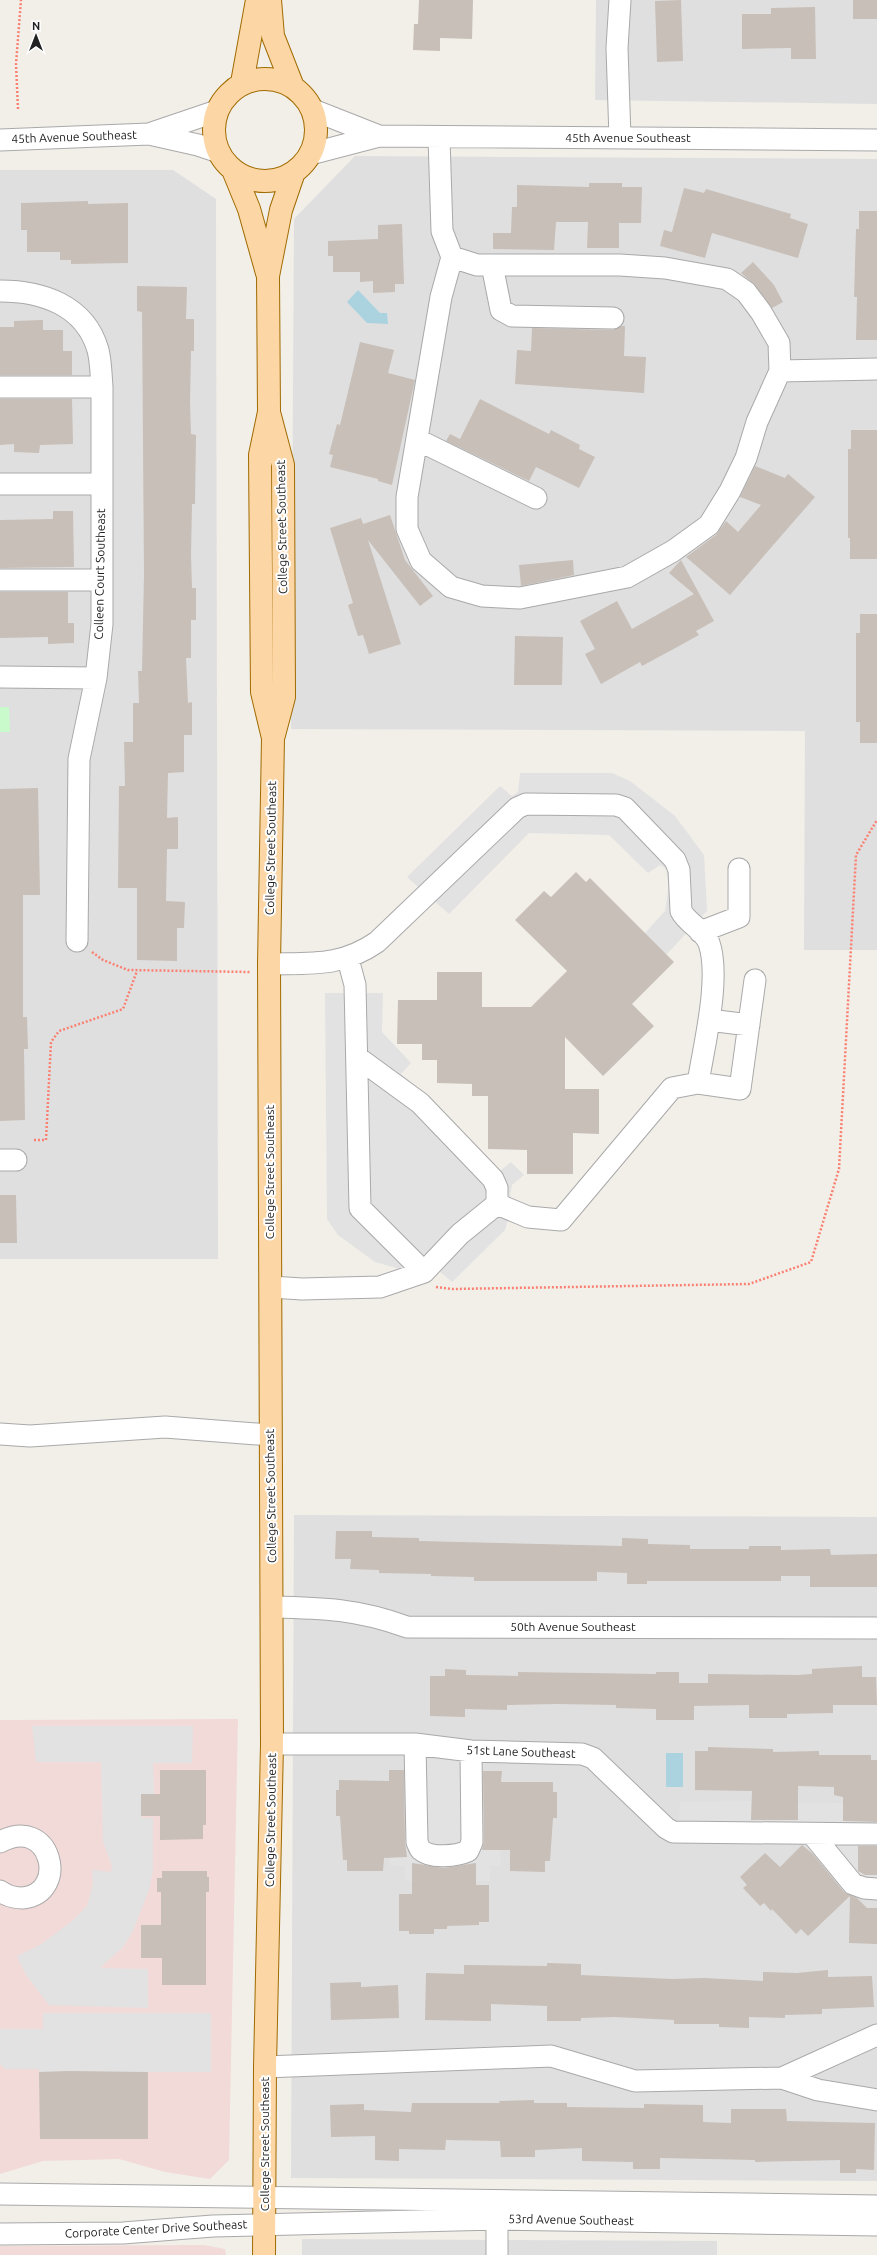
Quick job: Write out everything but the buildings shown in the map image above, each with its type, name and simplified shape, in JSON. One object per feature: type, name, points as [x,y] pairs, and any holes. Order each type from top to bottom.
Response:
[{"type":"main road","points":[[242,83],[257,0]]},
{"type":"main road","points":[[270,0],[273,36],[293,87]]},
{"type":"main road","points":[[268,78],[281,81],[293,87],[302,94],[312,110],[316,135],[310,154],[294,172],[280,178],[267,181],[254,180],[233,170],[219,152],[214,131],[217,111],[227,95],[242,83],[268,78]]},
{"type":"main road","name":"College Street Southeast","points":[[233,170],[249,209],[268,276]]},
{"type":"main road","name":"College Street Southeast","points":[[264,2255],[265,2067],[272,1744],[269,968],[273,738],[262,684],[260,455],[270,412],[268,276],[281,210],[294,172]]},
{"type":"street","points":[[620,0],[617,48],[620,138]]},
{"type":"street","name":"45th Avenue Southeast","points":[[312,110],[379,136]]},
{"type":"street","name":"45th Avenue Southeast","points":[[149,134],[217,111]]},
{"type":"street","name":"45th Avenue Southeast","points":[[0,140],[149,134],[198,145],[219,152]]},
{"type":"street","name":"45th Avenue Southeast","points":[[310,154],[379,136],[439,138],[877,140]]},
{"type":"street","points":[[439,138],[442,231],[452,257],[441,297],[407,498],[407,529],[421,561],[452,588],[482,596],[520,598],[627,577],[673,551],[709,525],[730,491],[746,458],[757,422],[780,371],[779,343],[761,312],[746,292],[727,279],[666,268],[620,265],[477,265],[452,257]]},
{"type":"street","points":[[492,265],[501,310],[512,316],[614,318]]},
{"type":"street","name":"Colleen Court Southeast","points":[[0,291],[26,292],[45,296],[58,302],[71,311],[84,324],[98,350],[102,387],[102,624],[96,678],[79,760],[77,941]]},
{"type":"street","points":[[780,371],[877,369]]},
{"type":"street","points":[[0,387],[102,387]]},
{"type":"street","points":[[418,440],[536,498]]},
{"type":"street","points":[[0,484],[101,484]]},
{"type":"street","points":[[0,580],[101,580]]},
{"type":"street","points":[[0,677],[96,678]]},
{"type":"street","points":[[269,968],[348,959],[362,953],[377,942],[517,808],[532,803],[616,805],[625,808],[676,860],[679,870],[681,911],[708,941],[713,965],[708,1020],[698,1083]]},
{"type":"street","points":[[700,932],[739,916],[739,869]]},
{"type":"street","points":[[348,959],[355,985],[360,1208],[427,1279]]},
{"type":"street","points":[[497,1204],[528,1217],[561,1220],[672,1088],[698,1083],[740,1089],[755,980]]},
{"type":"street","points":[[708,1020],[749,1025]]},
{"type":"street","points":[[357,1057],[420,1103],[493,1179],[497,1188],[497,1204]]},
{"type":"street","points":[[271,1287],[302,1289],[380,1287],[427,1279],[460,1234],[497,1204]]},
{"type":"street","points":[[0,1434],[30,1436],[165,1426],[270,1435]]},
{"type":"street","name":"50th Avenue Southeast","points":[[272,1607],[336,1609],[377,1616],[406,1627],[877,1628]]},
{"type":"street","name":"51st Lane Southeast","points":[[272,1744],[415,1744],[471,1751],[582,1754],[593,1758],[666,1828],[673,1832],[877,1834]]},
{"type":"street","points":[[415,1744],[416,1842],[421,1850],[430,1855],[461,1855],[468,1851],[472,1842],[471,1751]]},
{"type":"street","points":[[812,1834],[853,1884],[864,1888],[877,1889]]},
{"type":"street","points":[[0,1842],[10,1837],[22,1835],[34,1839],[44,1846],[50,1857],[51,1870],[47,1881],[40,1891],[29,1897],[17,1898],[2,1895]]},
{"type":"street","points":[[782,2078],[877,2035]]},
{"type":"street","points":[[265,2067],[551,2056],[635,2081],[782,2078],[818,2090],[877,2100]]},
{"type":"street","points":[[0,2194],[264,2196]]},
{"type":"street","name":"53rd Avenue Southeast","points":[[264,2196],[379,2200],[877,2206]]},
{"type":"street","points":[[497,2219],[497,2255]]},
{"type":"street","name":"53rd Avenue Southeast","points":[[264,2225],[497,2219],[877,2225]]},
{"type":"street","name":"Corporate Center Drive Southeast","points":[[0,2234],[123,2234],[213,2226],[264,2225]]},
{"type":"path","points":[[18,109],[16,64],[21,0]]},
{"type":"path","points":[[427,1279],[453,1289],[749,1284],[811,1262],[839,1170],[856,855],[877,820]]},
{"type":"path","points":[[77,941],[103,960],[128,970],[269,968]]},
{"type":"path","points":[[34,1140],[46,1140],[51,1042],[59,1031],[123,1009],[137,971]]},
{"type":"shaded area","points":[[596,0],[877,0],[877,104],[595,100]]},
{"type":"shaded area","points":[[355,156],[877,159],[877,950],[804,950],[805,731],[291,729],[294,219]]},
{"type":"shaded area","points":[[0,170],[173,170],[216,199],[218,1259],[0,1259]]},
{"type":"shaded area","points":[[520,773],[612,773],[630,781],[675,816],[704,855],[707,911],[666,955],[645,933],[665,911],[669,886],[666,869],[660,865],[648,873],[609,835],[529,833],[449,914],[407,877],[500,786],[512,796],[518,792]]},
{"type":"shaded area","points":[[325,993],[383,993],[382,1032],[411,1063],[401,1074],[424,1093],[500,1171],[511,1162],[524,1175],[512,1185],[510,1195],[513,1202],[505,1230],[452,1282],[439,1271],[432,1278],[375,1262],[338,1235],[327,1219]]},
{"type":"shaded area","points":[[294,1515],[877,1517],[877,2181],[291,2178]]},
{"type":"shaded area","points":[[238,1719],[229,2160],[210,2179],[165,2172],[119,2159],[43,2161],[0,2174],[0,1720]]},
{"type":"shaded area","points":[[32,1726],[193,1726],[192,1763],[153,1763],[154,1794],[141,1794],[141,1816],[143,1818],[153,1818],[153,1869],[150,1887],[133,1931],[123,1947],[100,1968],[148,1969],[148,2008],[49,2005],[26,1975],[17,1956],[40,1945],[71,1922],[87,1906],[93,1884],[92,1870],[111,1872],[112,1866],[103,1842],[101,1762],[36,1762]]},
{"type":"shaded area","points":[[404,1754],[430,1759],[486,1761],[482,1771],[482,1804],[501,1804],[501,1816],[482,1816],[482,1850],[500,1850],[501,1866],[490,1866],[490,1881],[476,1881],[476,1863],[412,1863],[412,1881],[405,1881],[405,1866],[390,1866],[390,1857],[407,1857],[407,1824],[390,1824],[389,1804],[407,1804],[408,1770],[404,1770]]},
{"type":"shaded area","points":[[752,1801],[752,1820],[798,1820],[798,1802],[843,1803],[843,1821],[877,1821],[877,1898],[856,1897],[803,1844],[796,1842],[674,1842],[679,1820],[680,1802]]},
{"type":"shaded area","points":[[43,2013],[211,2013],[211,2072],[39,2072],[39,2069],[5,2069],[0,2064],[0,2029],[43,2029]]},
{"type":"shaded area","points":[[302,2239],[717,2241],[717,2255],[302,2255]]},
{"type":"shaded area","points":[[204,2245],[225,2249],[226,2255],[0,2255],[0,2246]]},
{"type":"green space","points":[[0,707],[9,707],[10,732],[0,732]]},
{"type":"water","points":[[358,290],[380,313],[387,313],[388,324],[367,323],[347,302]]},
{"type":"water","points":[[666,1753],[683,1753],[683,1787],[666,1787]]}]
